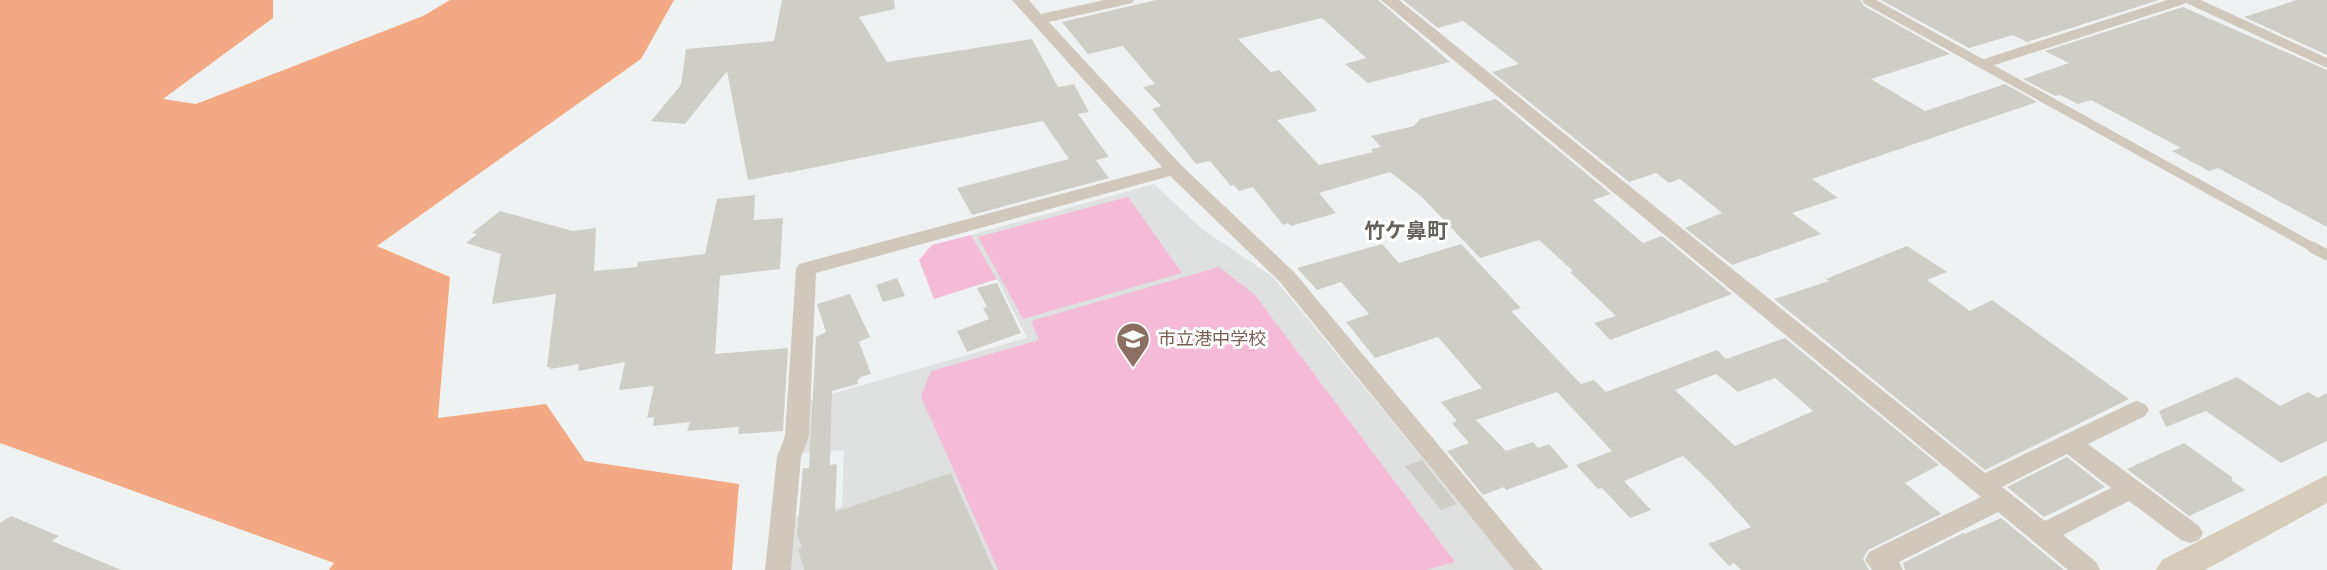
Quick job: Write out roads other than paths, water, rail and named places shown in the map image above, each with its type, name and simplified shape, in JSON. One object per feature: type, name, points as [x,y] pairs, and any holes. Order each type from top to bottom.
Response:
[{"type":"main road","points":[[2174,570],[2327,488]]},
{"type":"street","points":[[1020,0],[1174,169],[1287,277],[1530,570]]},
{"type":"street","points":[[1039,19],[1126,0]]},
{"type":"street","points":[[1389,0],[2087,570]]},
{"type":"street","points":[[778,570],[789,457],[797,436],[806,269],[1174,169]]},
{"type":"street","points":[[1890,570],[1878,560],[2069,443],[2137,410]]},
{"type":"street","points":[[2069,443],[2190,533]]},
{"type":"street","points":[[2042,534],[2131,489]]},
{"type":"lane","points":[[1867,0],[2327,254]]},
{"type":"lane","points":[[1983,64],[2182,0]]},
{"type":"lane","points":[[2190,0],[2327,63]]},
{"type":"place","name":"市立港中学校","points":[[1133,369]]},
{"type":"district","name":"竹ケ鼻町","points":[[1406,231]]}]
